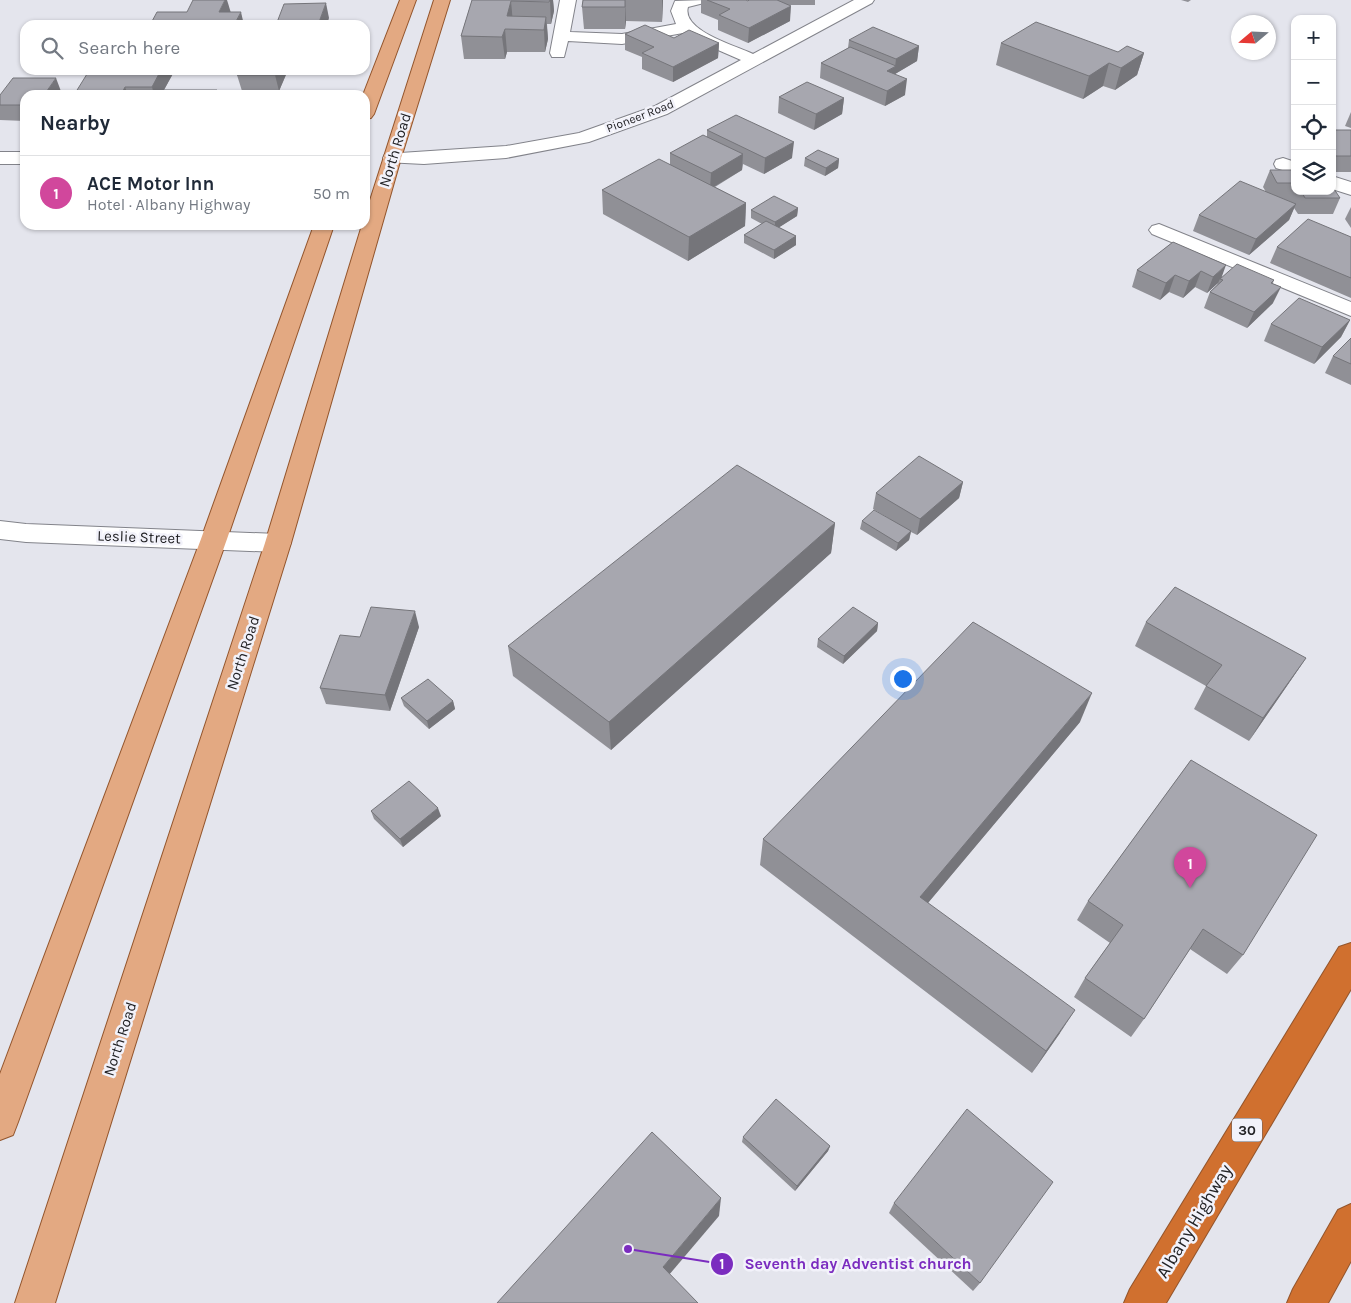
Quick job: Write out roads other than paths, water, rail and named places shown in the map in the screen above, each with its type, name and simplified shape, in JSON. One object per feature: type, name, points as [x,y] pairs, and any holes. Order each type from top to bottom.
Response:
[{"type":"highway","name":"Albany Highway","points":[[1144,1303],[1351,958]]},
{"type":"highway","points":[[1307,1303],[1351,1223]]},
{"type":"main road","points":[[370,101],[407,3],[442,2]]},
{"type":"main road","name":"North Road","points":[[35,1303],[278,543],[392,158],[442,2]]},
{"type":"main road","points":[[0,1122],[214,539],[322,230]]},
{"type":"street","points":[[557,54],[568,0]]},
{"type":"street","points":[[698,0],[680,2],[679,11],[682,21],[692,33],[754,60]]},
{"type":"street","name":"Pioneer Road","points":[[392,158],[424,158],[506,152],[582,138],[660,110],[866,0]]},
{"type":"street","points":[[562,36],[622,39],[687,27]]},
{"type":"street","points":[[0,158],[20,158]]},
{"type":"street","points":[[1336,184],[1351,190]]},
{"type":"street","points":[[1159,230],[1351,310]]},
{"type":"street","name":"Leslie Street","points":[[0,530],[26,533],[278,543]]},
{"type":"place","name":"ACE Motor Inn","points":[[1190,888]]},
{"type":"place","name":"Seventh day Adventist church","points":[[628,1249]]}]
